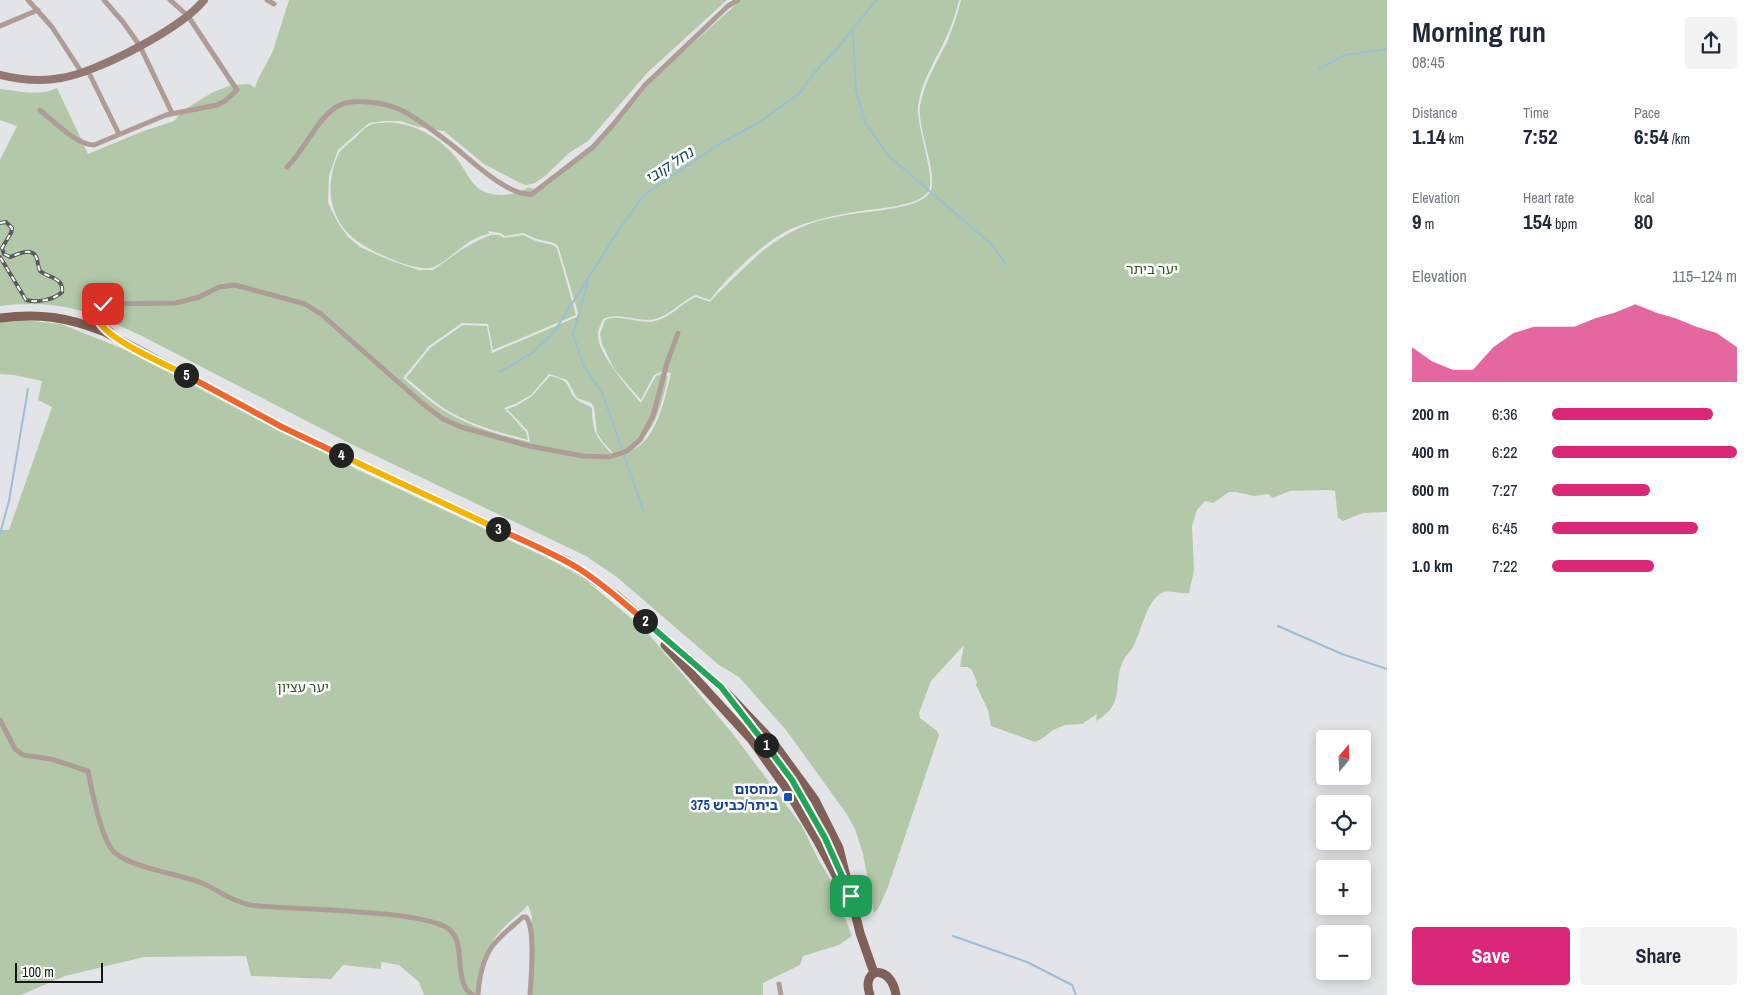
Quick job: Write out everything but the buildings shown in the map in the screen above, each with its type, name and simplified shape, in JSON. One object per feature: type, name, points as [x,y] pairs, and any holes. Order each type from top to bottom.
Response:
[{"type":"main road","points":[[98,304],[97,312],[100,323],[122,341]]},
{"type":"main road","points":[[0,318],[40,315],[66,319],[86,325],[122,341],[282,427],[567,561],[617,596],[721,687],[792,780],[825,838],[851,896],[860,933],[874,973]]},
{"type":"main road","points":[[636,613],[751,739],[786,788],[818,840],[856,915]]},
{"type":"main road","points":[[870,995],[868,981],[874,973]]},
{"type":"main road","points":[[874,973],[884,973],[891,979],[896,995]]},
{"type":"street","points":[[28,0],[52,27],[85,72],[119,134]]},
{"type":"street","points":[[104,0],[140,46],[172,113]]},
{"type":"street","points":[[40,110],[56,124],[85,144],[94,145],[172,113],[217,105],[237,90],[188,16],[170,0]]},
{"type":"street","points":[[0,75],[44,80],[85,72],[140,46],[188,16],[204,0]]},
{"type":"street","points":[[266,0],[274,4]]},
{"type":"street","points":[[287,167],[297,158],[330,112],[338,106],[354,101],[383,103],[402,111],[423,125],[504,186],[526,195],[532,194],[593,147],[645,85],[728,6],[738,0]]},
{"type":"street","points":[[0,26],[38,10]]},
{"type":"street","points":[[86,325],[91,312],[98,304],[176,303],[199,297],[219,287],[235,285],[305,304],[321,314],[423,404],[443,419],[461,427],[529,446],[583,456],[609,457],[627,451],[640,440],[653,416],[667,363],[678,333]]},
{"type":"street","points":[[0,720],[15,749],[23,755],[51,759],[88,771],[105,837],[114,853],[143,865],[202,884],[234,901],[250,905],[403,915],[438,923],[451,931],[457,944],[464,986],[472,995]]},
{"type":"street","points":[[478,995],[479,980],[491,947],[522,917],[530,922],[532,952],[530,995]]},
{"type":"street","points":[[779,984],[781,995]]},
{"type":"green space","name":"יער ביתר","points":[[289,0],[727,0],[648,72],[588,141],[569,153],[535,183],[522,184],[484,164],[444,131],[419,127],[400,121],[369,123],[338,150],[329,176],[328,203],[338,223],[348,237],[360,247],[389,260],[419,270],[433,270],[461,250],[491,235],[499,235],[504,238],[523,235],[557,248],[576,315],[493,350],[488,324],[462,323],[429,346],[403,378],[433,403],[453,416],[485,430],[530,442],[528,431],[507,409],[532,396],[550,376],[558,378],[566,383],[577,400],[592,408],[593,422],[598,438],[613,453],[597,433],[594,407],[591,403],[577,398],[567,380],[549,374],[531,395],[504,408],[526,432],[528,440],[485,428],[455,415],[435,402],[406,378],[430,348],[463,325],[487,326],[492,353],[579,316],[558,246],[554,243],[523,233],[505,236],[488,231],[489,234],[467,243],[441,263],[434,267],[426,268],[404,264],[391,259],[358,241],[348,234],[340,223],[331,200],[332,176],[339,153],[370,125],[377,123],[401,124],[425,132],[439,142],[460,162],[471,181],[482,191],[502,195],[517,193],[528,187],[537,190],[548,185],[575,163],[615,125],[655,77],[741,0],[959,0],[947,35],[925,80],[918,106],[918,115],[930,176],[928,192],[922,197],[903,205],[833,216],[789,230],[769,242],[746,261],[710,300],[696,295],[655,319],[642,320],[616,316],[603,319],[598,333],[602,350],[614,370],[641,403],[656,376],[661,374],[668,376],[660,407],[646,435],[629,449],[614,453],[630,451],[647,438],[663,406],[671,373],[661,372],[654,375],[641,400],[614,369],[602,344],[600,334],[605,320],[623,318],[643,322],[655,321],[696,297],[710,302],[756,257],[794,231],[826,219],[906,206],[925,198],[930,192],[932,175],[920,116],[920,106],[928,80],[948,40],[961,0],[1387,0],[1387,512],[1363,513],[1343,521],[1338,518],[1335,491],[1328,490],[1290,491],[1273,498],[1268,494],[1254,496],[1229,492],[1213,503],[1205,501],[1197,510],[1192,526],[1194,570],[1189,593],[1163,592],[1151,603],[1134,645],[1123,661],[1118,679],[1117,694],[1111,708],[1096,721],[1097,714],[1082,724],[1065,725],[1053,730],[1035,742],[991,726],[988,710],[976,685],[977,682],[972,670],[968,667],[960,667],[964,645],[931,681],[919,713],[920,718],[937,731],[939,735],[888,887],[879,907],[874,913],[863,854],[855,829],[846,813],[786,730],[739,677],[719,665],[618,578],[586,556],[353,445],[108,320],[65,307],[28,304],[0,306],[0,160],[17,126],[0,120],[0,89],[36,93],[57,88],[88,154],[141,132],[174,121],[184,110],[213,92],[232,85],[249,84],[255,88],[273,51]]},
{"type":"green space","name":"יער עציון","points":[[22,320],[61,324],[126,350],[356,469],[543,556],[588,582],[646,631],[733,734],[802,826],[829,877],[852,936],[839,945],[803,956],[800,965],[763,983],[763,995],[532,995],[532,916],[528,905],[498,933],[493,941],[486,958],[480,995],[424,995],[419,982],[399,965],[381,962],[381,969],[343,965],[331,979],[251,976],[246,956],[144,957],[65,976],[21,995],[0,995],[0,530],[9,530],[52,407],[38,400],[42,381],[0,374],[0,321]]},
{"type":"waterway","name":"נחל קובי","points":[[500,372],[532,353],[554,332],[616,234],[643,196],[716,146],[758,123],[800,93],[812,75],[836,50],[876,0]]},
{"type":"waterway","points":[[853,30],[856,90],[865,123],[889,156],[991,244],[1006,264]]},
{"type":"waterway","points":[[1319,69],[1345,55],[1387,49]]},
{"type":"waterway","points":[[588,282],[573,334],[584,367],[602,392],[643,510]]},
{"type":"waterway","points":[[0,534],[9,501],[28,389]]},
{"type":"waterway","points":[[1278,626],[1342,654],[1387,669]]},
{"type":"waterway","points":[[953,936],[1027,962],[1072,985],[1076,995]]},
{"type":"railway","points":[[0,223],[6,222],[12,228],[2,248],[4,254],[10,257],[25,252],[32,253],[37,259],[40,271],[61,283],[62,292],[55,297],[45,300],[26,300],[0,257]]},
{"type":"place","name":"מחסום ביתר/כביש 375","points":[[788,797]]},
{"type":"route","points":[[103,304],[98,304],[97,312],[100,323],[122,341],[282,427],[567,561],[617,596],[721,687],[792,780],[825,838],[851,896]]}]
